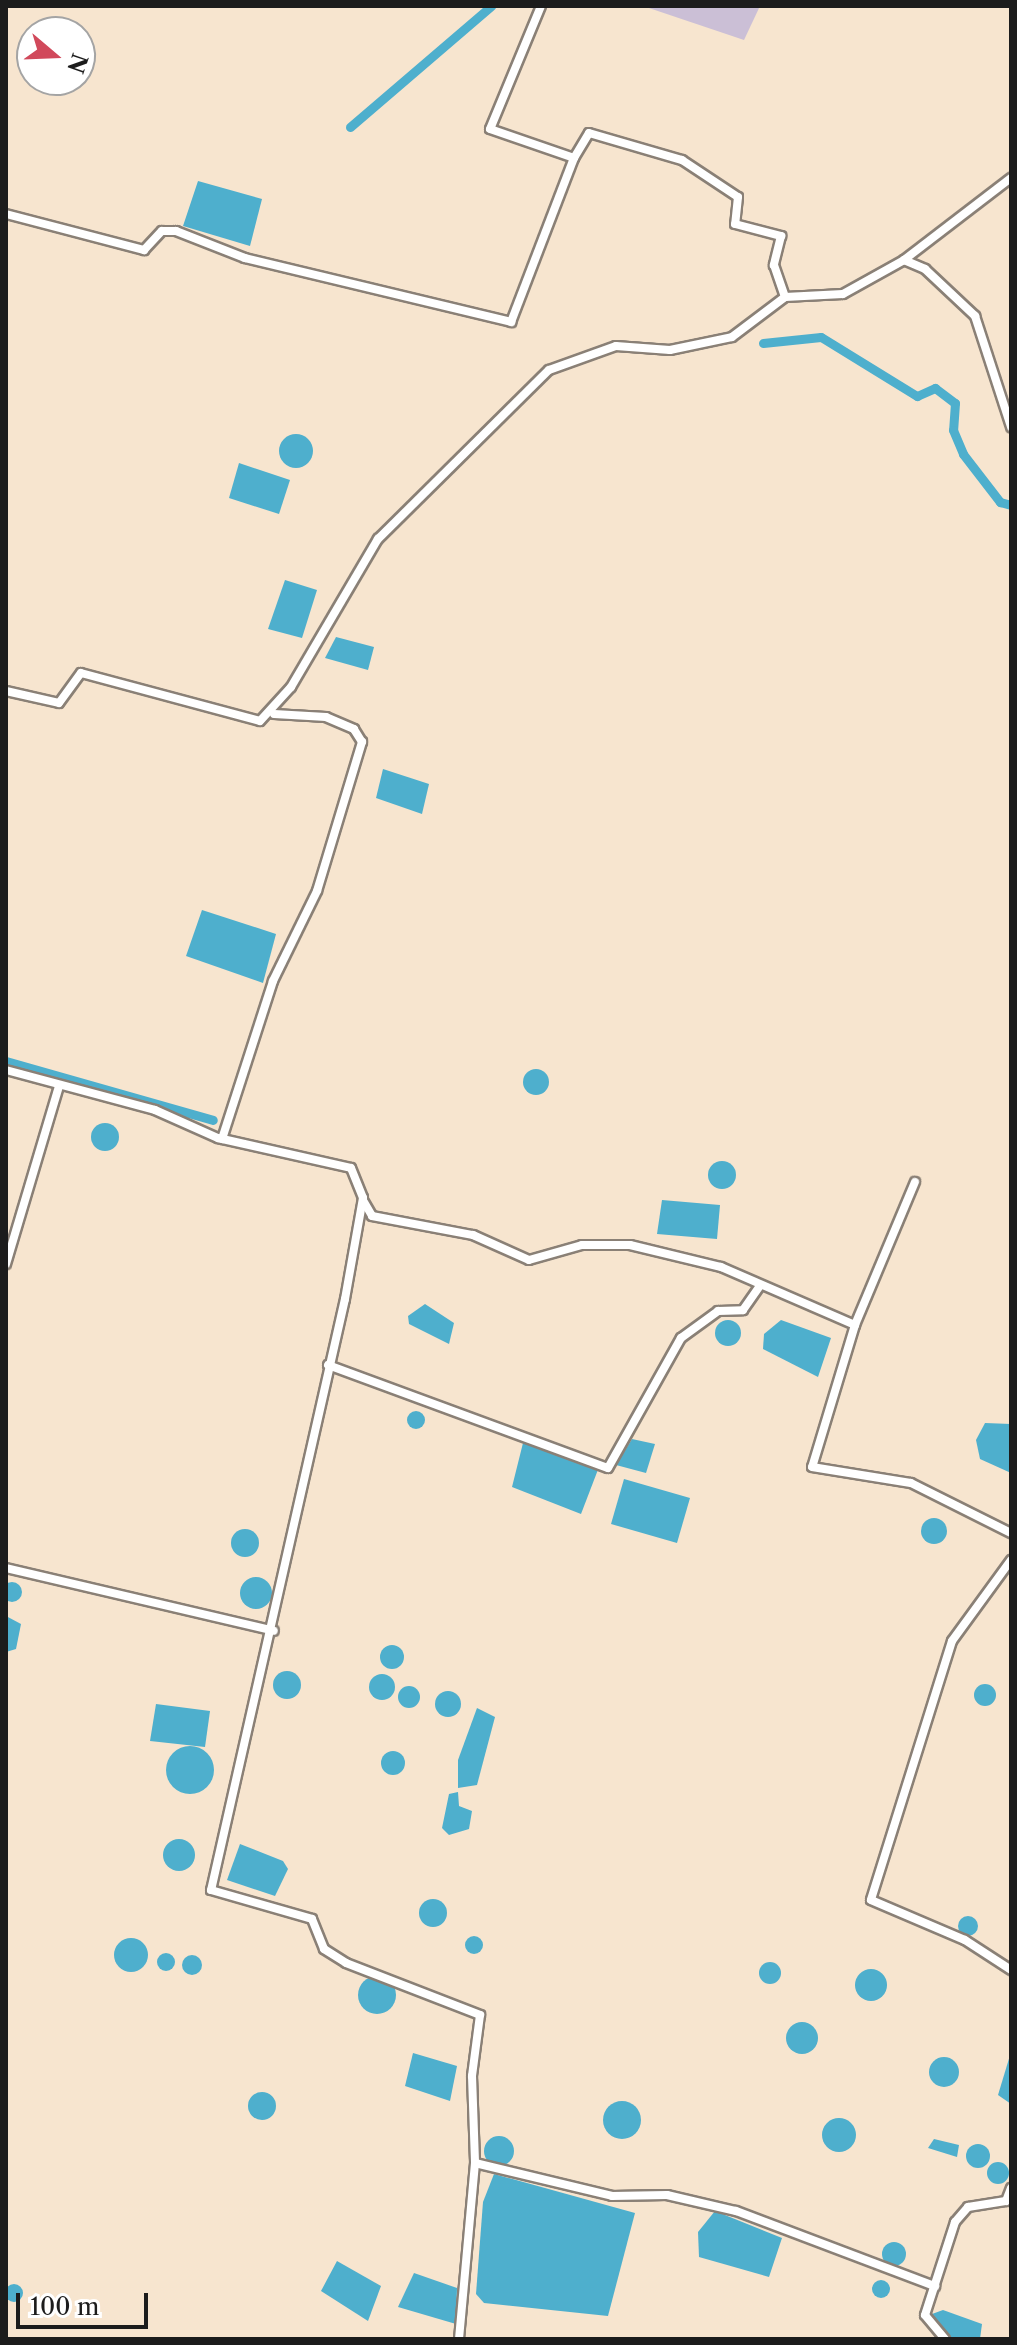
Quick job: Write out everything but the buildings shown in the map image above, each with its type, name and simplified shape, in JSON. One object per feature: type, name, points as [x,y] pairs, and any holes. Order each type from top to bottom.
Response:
[{"type":"street","points":[[541,6],[490,129],[574,158]]},
{"type":"street","points":[[6,214],[144,250],[162,231],[176,231],[245,258],[511,322],[574,158],[589,133],[682,160],[738,197],[735,224],[781,236],[774,265],[785,297]]},
{"type":"street","points":[[274,714],[378,539],[549,370],[616,346],[670,350],[732,337],[785,297],[843,294],[904,260],[1011,178]]},
{"type":"street","points":[[904,260],[925,269],[975,316],[1011,427]]},
{"type":"street","points":[[6,691],[59,703],[81,673],[260,721],[274,714],[326,717],[354,729],[362,742],[317,891],[282,957],[222,1139]]},
{"type":"street","points":[[6,1070],[155,1110],[222,1139],[351,1168],[372,1216],[473,1235],[529,1260],[582,1245],[630,1245],[721,1267],[855,1325]]},
{"type":"street","points":[[6,1264],[59,1086]]},
{"type":"street","points":[[915,1182],[855,1325],[812,1467],[911,1483],[1011,1533]]},
{"type":"street","points":[[363,1198],[274,1631],[211,1890],[312,1919],[324,1949],[346,1963],[480,2015],[472,2076],[475,2163],[459,2339]]},
{"type":"street","points":[[328,1365],[608,1468],[681,1338],[718,1311],[743,1310],[760,1286]]},
{"type":"street","points":[[1011,1560],[952,1641],[871,1900],[965,1940],[1011,1970]]},
{"type":"street","points":[[6,1568],[274,1631]]},
{"type":"street","points":[[475,2163],[612,2196],[667,2195],[736,2211],[935,2286]]},
{"type":"street","points":[[945,2339],[925,2315],[960,2215],[1006,2201],[1011,2188]]},
{"type":"shaded area","points":[[643,6],[760,6],[744,40]]},
{"type":"water","points":[[198,181],[262,199],[250,246],[183,226]]},
{"type":"water","points":[[296,434],[308,439],[313,451],[308,463],[296,468],[284,463],[279,451],[284,439]]},
{"type":"water","points":[[239,463],[290,480],[279,514],[229,498]]},
{"type":"water","points":[[285,580],[317,590],[302,638],[268,629]]},
{"type":"water","points":[[336,637],[374,647],[368,670],[325,658]]},
{"type":"water","points":[[383,769],[429,784],[422,814],[376,798]]},
{"type":"water","points":[[202,910],[276,934],[263,983],[186,956]]},
{"type":"water","points":[[536,1069],[545,1073],[549,1082],[545,1091],[536,1095],[527,1091],[523,1082],[527,1073]]},
{"type":"water","points":[[105,1123],[115,1127],[119,1137],[115,1147],[105,1151],[95,1147],[91,1137],[95,1127]]},
{"type":"water","points":[[722,1161],[732,1165],[736,1175],[732,1185],[722,1189],[712,1185],[708,1175],[712,1165]]},
{"type":"water","points":[[662,1200],[720,1205],[717,1239],[657,1234]]},
{"type":"water","points":[[425,1304],[454,1323],[449,1344],[409,1324],[408,1316]]},
{"type":"water","points":[[728,1320],[737,1324],[741,1333],[737,1342],[728,1346],[719,1342],[715,1333],[719,1324]]},
{"type":"water","points":[[781,1320],[831,1338],[818,1377],[763,1349],[764,1334]]},
{"type":"water","points":[[416,1411],[425,1420],[416,1429],[407,1420]]},
{"type":"water","points":[[985,1423],[1011,1424],[1011,1473],[980,1459],[976,1440]]},
{"type":"water","points":[[524,1439],[599,1467],[581,1514],[512,1487]]},
{"type":"water","points":[[632,1439],[655,1444],[646,1473],[616,1465]]},
{"type":"water","points":[[624,1479],[690,1498],[677,1543],[611,1524]]},
{"type":"water","points":[[934,1518],[943,1522],[947,1531],[943,1540],[934,1544],[925,1540],[921,1531],[925,1522]]},
{"type":"water","points":[[245,1529],[255,1533],[259,1543],[255,1553],[245,1557],[235,1553],[231,1543],[235,1533]]},
{"type":"water","points":[[256,1577],[267,1582],[272,1593],[267,1604],[256,1609],[245,1604],[240,1593],[245,1582]]},
{"type":"water","points":[[12,1582],[19,1585],[22,1592],[19,1599],[12,1602],[5,1599],[2,1592],[5,1585]]},
{"type":"water","points":[[6,1616],[21,1624],[16,1649],[6,1652]]},
{"type":"water","points":[[392,1645],[401,1648],[404,1657],[401,1666],[392,1669],[383,1666],[380,1657],[383,1648]]},
{"type":"water","points":[[287,1671],[297,1675],[301,1685],[297,1695],[287,1699],[277,1695],[273,1685],[277,1675]]},
{"type":"water","points":[[382,1674],[391,1678],[395,1687],[391,1696],[382,1700],[373,1696],[369,1687],[373,1678]]},
{"type":"water","points":[[985,1684],[993,1687],[996,1695],[993,1703],[985,1706],[977,1703],[974,1695],[977,1687]]},
{"type":"water","points":[[405,1686],[413,1686],[420,1697],[413,1708],[405,1708],[398,1701],[398,1693]]},
{"type":"water","points":[[448,1691],[457,1695],[461,1704],[457,1713],[448,1717],[439,1713],[435,1704],[439,1695]]},
{"type":"water","points":[[156,1704],[210,1711],[205,1747],[150,1741]]},
{"type":"water","points":[[477,1708],[495,1717],[477,1785],[458,1788],[458,1760]]},
{"type":"water","points":[[190,1746],[207,1753],[214,1770],[207,1787],[190,1794],[173,1787],[166,1770],[173,1753]]},
{"type":"water","points":[[393,1751],[401,1755],[405,1763],[401,1771],[393,1775],[385,1771],[381,1763],[385,1755]]},
{"type":"water","points":[[458,1792],[459,1806],[472,1811],[469,1829],[449,1835],[442,1828],[449,1794]]},
{"type":"water","points":[[179,1839],[191,1843],[195,1855],[191,1867],[179,1871],[167,1867],[163,1855],[167,1843]]},
{"type":"water","points":[[240,1844],[283,1861],[288,1869],[275,1896],[227,1880]]},
{"type":"water","points":[[433,1899],[443,1903],[447,1913],[443,1923],[433,1927],[423,1923],[419,1913],[423,1903]]},
{"type":"water","points":[[968,1916],[975,1919],[978,1926],[975,1933],[968,1936],[961,1933],[958,1926],[961,1919]]},
{"type":"water","points":[[474,1936],[483,1945],[474,1954],[465,1945]]},
{"type":"water","points":[[131,1938],[143,1943],[148,1955],[143,1967],[131,1972],[119,1967],[114,1955],[119,1943]]},
{"type":"water","points":[[166,1953],[175,1962],[166,1971],[157,1962]]},
{"type":"water","points":[[188,1955],[196,1955],[202,1965],[196,1975],[188,1975],[182,1969],[182,1961]]},
{"type":"water","points":[[770,1962],[778,1965],[781,1973],[778,1981],[770,1984],[762,1981],[759,1973],[762,1965]]},
{"type":"water","points":[[871,1969],[883,1973],[887,1985],[883,1997],[871,2001],[859,1997],[855,1985],[859,1973]]},
{"type":"water","points":[[377,1976],[390,1982],[396,1995],[390,2008],[377,2014],[364,2008],[358,1995],[364,1982]]},
{"type":"water","points":[[802,2022],[813,2027],[818,2038],[813,2049],[802,2054],[791,2049],[786,2038],[791,2027]]},
{"type":"water","points":[[1011,2052],[1011,2104],[998,2095]]},
{"type":"water","points":[[413,2053],[457,2066],[450,2101],[405,2086]]},
{"type":"water","points":[[944,2057],[955,2061],[959,2072],[955,2083],[944,2087],[933,2083],[929,2072],[933,2061]]},
{"type":"water","points":[[262,2092],[272,2096],[276,2106],[272,2116],[262,2120],[252,2116],[248,2106],[252,2096]]},
{"type":"water","points":[[622,2101],[635,2107],[641,2120],[635,2133],[622,2139],[609,2133],[603,2120],[609,2107]]},
{"type":"water","points":[[839,2118],[851,2123],[856,2135],[851,2147],[839,2152],[827,2147],[822,2135],[827,2123]]},
{"type":"water","points":[[499,2136],[510,2140],[514,2151],[510,2162],[499,2166],[488,2162],[484,2151],[488,2140]]},
{"type":"water","points":[[934,2139],[959,2145],[957,2157],[928,2148]]},
{"type":"water","points":[[978,2144],[986,2148],[990,2156],[986,2164],[978,2168],[970,2164],[966,2156],[970,2148]]},
{"type":"water","points":[[998,2162],[1006,2165],[1009,2173],[1006,2181],[998,2184],[990,2181],[987,2173],[990,2165]]},
{"type":"water","points":[[494,2174],[635,2213],[608,2316],[484,2303],[476,2294],[483,2202]]},
{"type":"water","points":[[715,2211],[782,2238],[769,2277],[699,2257],[698,2232]]},
{"type":"water","points":[[894,2242],[902,2246],[906,2254],[902,2262],[894,2266],[886,2262],[882,2254],[886,2246]]},
{"type":"water","points":[[337,2261],[381,2286],[368,2321],[321,2291]]},
{"type":"water","points":[[414,2273],[457,2288],[456,2324],[398,2307]]},
{"type":"water","points":[[877,2280],[885,2280],[890,2289],[888,2296],[877,2298],[872,2293],[872,2285]]},
{"type":"water","points":[[14,2284],[23,2293],[14,2302],[5,2293]]},
{"type":"water","points":[[943,2310],[982,2324],[980,2339],[951,2339],[932,2314]]},
{"type":"waterway","points":[[350,127],[491,6]]},
{"type":"waterway","points":[[763,343],[821,337],[917,396],[935,388],[955,403],[953,430],[963,454],[1000,502],[1011,505]]},
{"type":"waterway","points":[[6,1061],[213,1120]]}]
